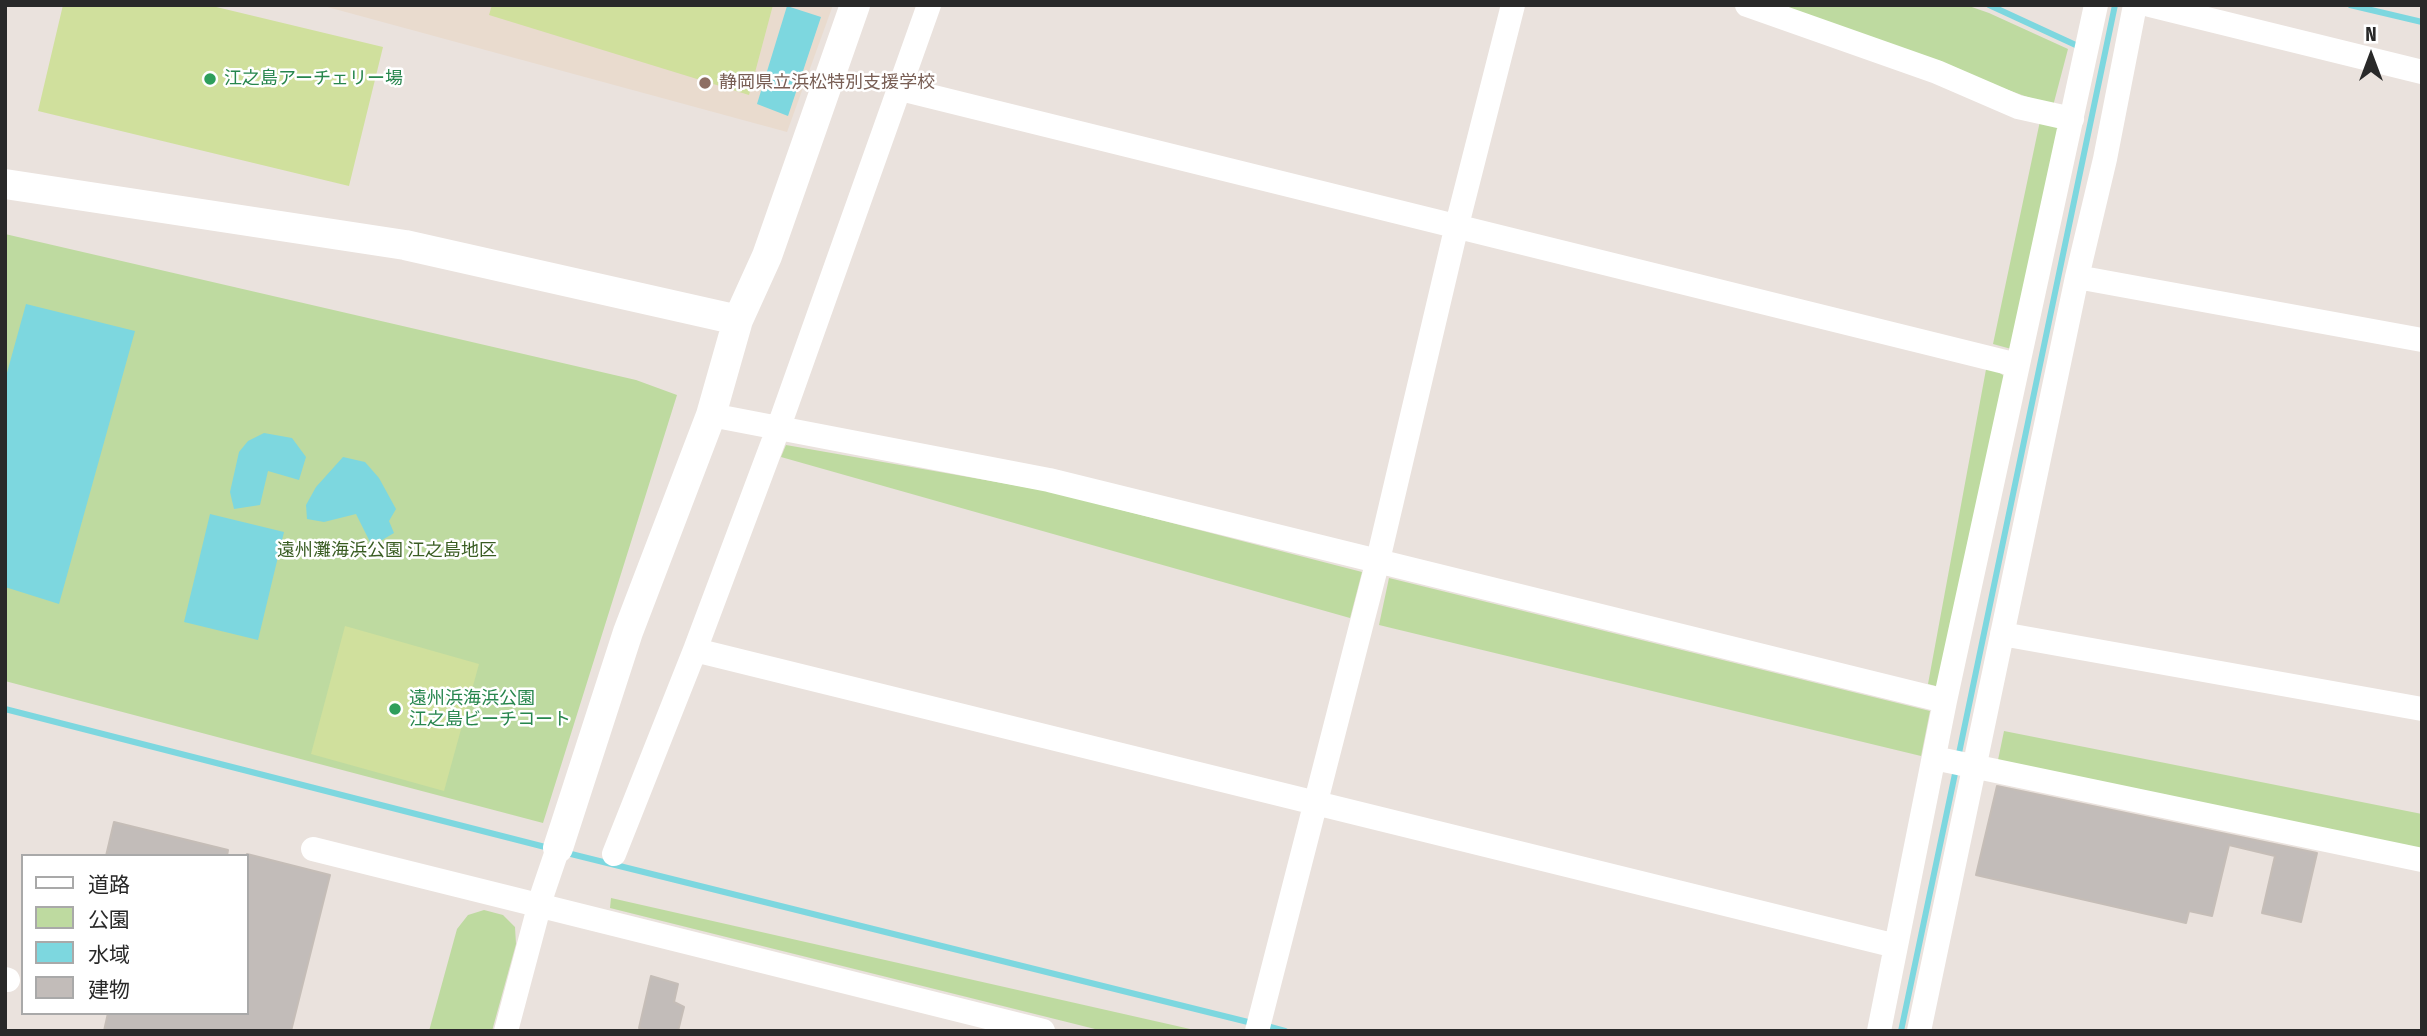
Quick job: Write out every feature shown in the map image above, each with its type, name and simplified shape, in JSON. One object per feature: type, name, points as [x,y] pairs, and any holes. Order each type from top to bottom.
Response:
[{"type":"street","points":[[506,1031],[541,899],[628,632],[711,415],[738,320],[767,256],[855,5]]},
{"type":"street","points":[[614,854],[695,650],[778,429],[929,5]]},
{"type":"street","points":[[1259,1027],[1378,560],[1457,225],[1513,5]]},
{"type":"street","points":[[1747,5],[1937,72],[2018,107],[2071,119]]},
{"type":"street","points":[[1878,1031],[1945,701],[2096,5]]},
{"type":"street","points":[[1919,1031],[2077,277],[2105,159],[2135,5]]},
{"type":"street","points":[[2150,5],[2422,72]]},
{"type":"street","points":[[901,89],[2017,365]]},
{"type":"street","points":[[5,184],[405,245],[738,320]]},
{"type":"street","points":[[2077,277],[2422,340]]},
{"type":"street","points":[[711,415],[1049,480],[1945,701]]},
{"type":"street","points":[[2001,634],[2422,709]]},
{"type":"street","points":[[695,650],[1896,946]]},
{"type":"street","points":[[1934,758],[2422,860]]},
{"type":"street","points":[[313,849],[541,899],[1043,1031]]},
{"type":"shaded area","name":"静岡県立浜松特別支援学校","points":[[320,5],[833,5],[787,132]]},
{"type":"green space","name":"江之島アーチェリー場","points":[[63,5],[208,5],[383,47],[349,186],[38,111]]},
{"type":"green space","points":[[492,5],[773,5],[749,95],[489,15]]},
{"type":"green space","points":[[1768,5],[1966,5],[2068,49],[2053,106]]},
{"type":"green space","points":[[2040,121],[2063,127],[2015,350],[1993,344]]},
{"type":"green space","name":"遠州灘海浜公園 江之島地区","points":[[5,234],[636,380],[677,395],[543,823],[5,681]]},
{"type":"green space","points":[[1987,364],[2007,378],[1940,687],[1928,684]]},
{"type":"green space","points":[[786,445],[1048,491],[1362,572],[1350,618],[781,457]]},
{"type":"green space","points":[[1389,578],[1930,711],[1921,756],[1379,625]]},
{"type":"green space","name":"遠州浜海浜公園 江之島ビーチコート","points":[[345,626],[479,664],[444,791],[311,754]]},
{"type":"green space","points":[[2004,731],[2422,814],[2422,851],[1998,760]]},
{"type":"green space","points":[[611,898],[1199,1031],[1103,1031],[610,908]]},
{"type":"green space","points":[[484,910],[503,915],[515,927],[516,944],[492,1031],[429,1031],[457,929],[468,915]]},
{"type":"water","points":[[787,6],[821,17],[788,116],[757,104]]},
{"type":"water","points":[[26,304],[135,331],[59,604],[5,587],[5,380]]},
{"type":"water","points":[[264,433],[292,438],[306,457],[299,480],[268,471],[260,505],[234,509],[230,492],[239,452],[248,441]]},
{"type":"water","points":[[343,457],[365,462],[379,478],[396,509],[389,521],[394,533],[372,546],[356,514],[324,522],[307,519],[306,505],[316,487]]},
{"type":"water","points":[[210,514],[284,532],[258,640],[184,622]]},
{"type":"building","points":[[1997,786],[2317,853],[2301,922],[2262,913],[2275,856],[2229,845],[2212,916],[2189,911],[2186,923],[1976,875]]},
{"type":"building","points":[[114,822],[228,850],[227,854],[106,854]]},
{"type":"building","points":[[248,854],[330,875],[291,1031],[104,1031],[108,1015],[248,1015]]},
{"type":"building","points":[[651,976],[678,984],[674,1002],[684,1007],[678,1031],[639,1028]]},
{"type":"waterway","points":[[1989,5],[2080,47]]},
{"type":"waterway","points":[[1958,758],[2115,5]]},
{"type":"waterway","points":[[2350,5],[2422,22]]},
{"type":"waterway","points":[[5,709],[549,848]]},
{"type":"waterway","points":[[1901,1031],[1956,769]]},
{"type":"waterway","points":[[563,852],[1252,1023]]},
{"type":"waterway","points":[[1263,1025],[1285,1031]]},
{"type":"place","name":"江之島アーチェリー場","points":[[210,79]]},
{"type":"place","name":"静岡県立浜松特別支援学校","points":[[705,83]]},
{"type":"place","name":"遠州浜海浜公園 江之島ビーチコート","points":[[395,709]]}]
